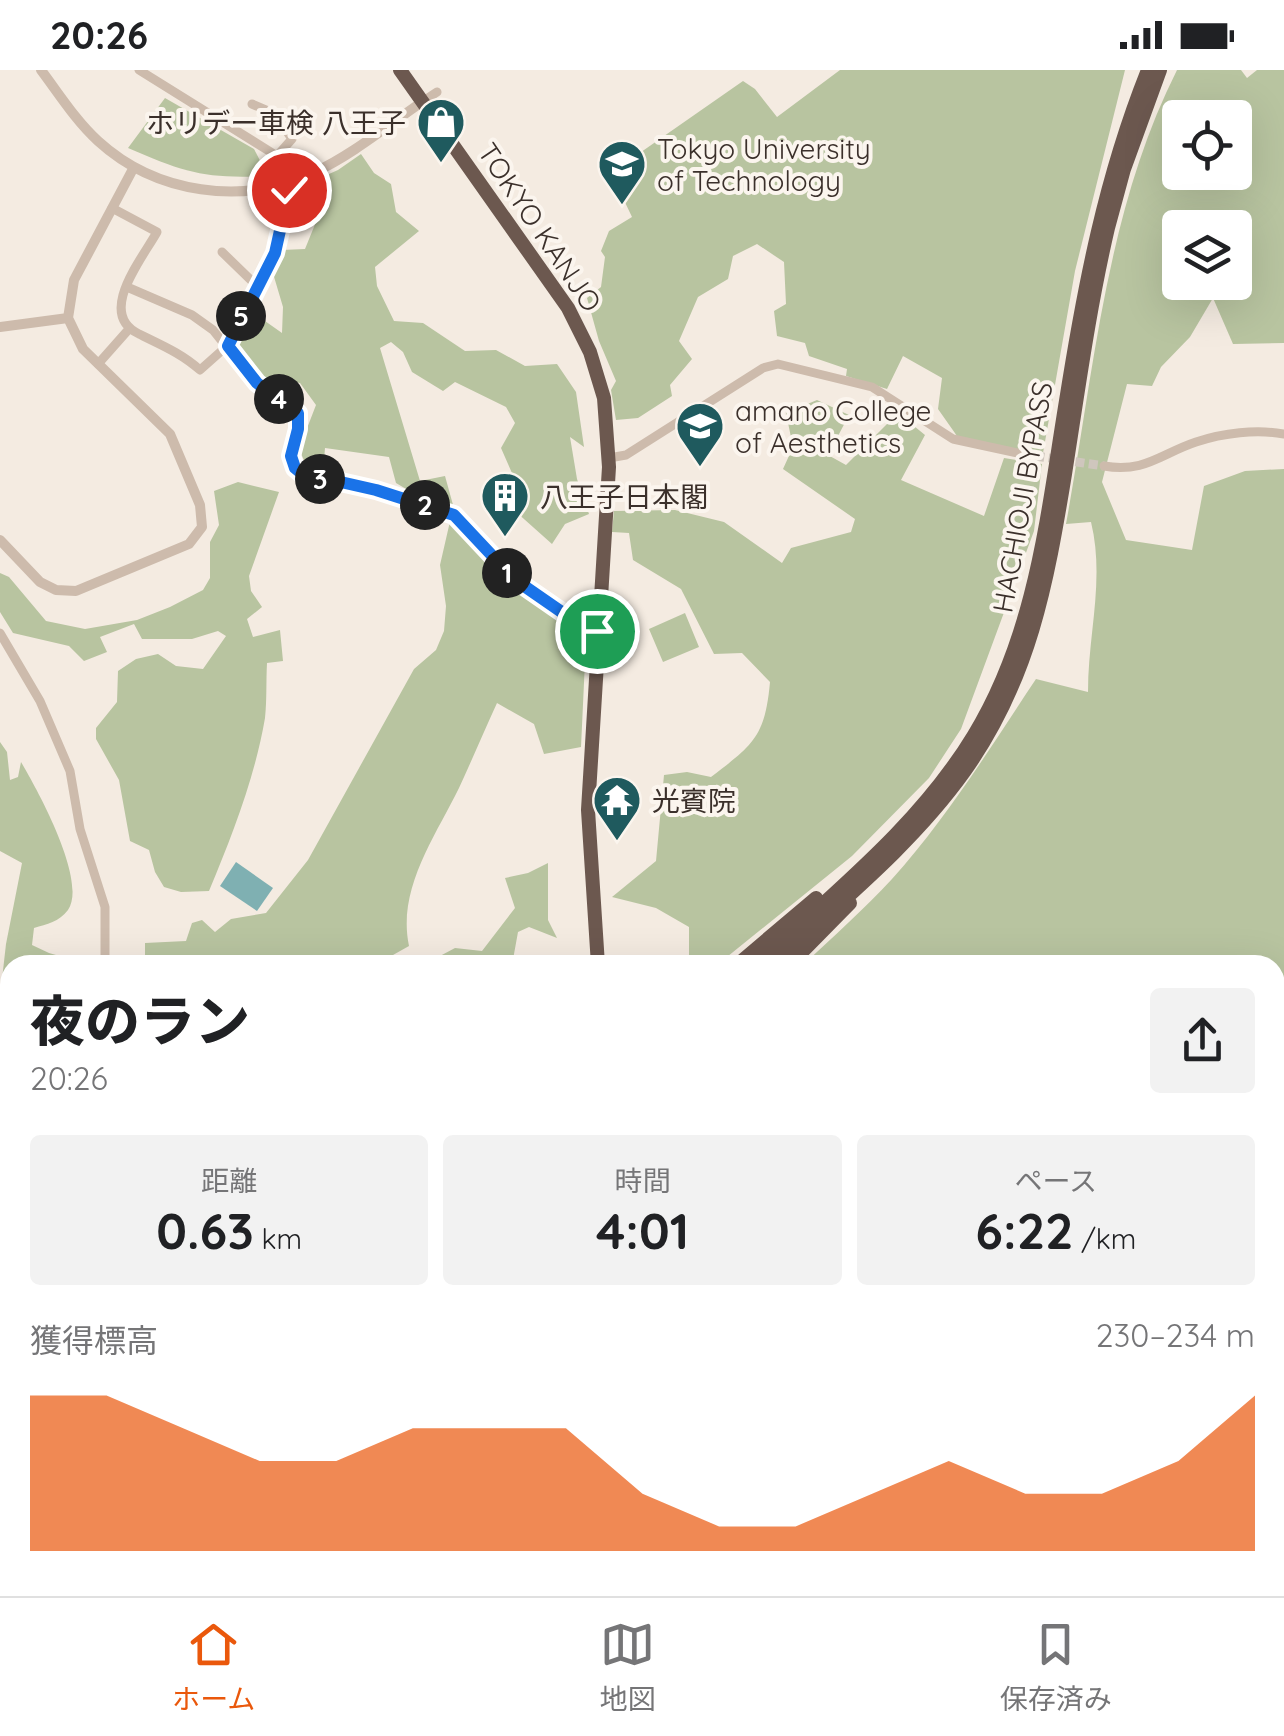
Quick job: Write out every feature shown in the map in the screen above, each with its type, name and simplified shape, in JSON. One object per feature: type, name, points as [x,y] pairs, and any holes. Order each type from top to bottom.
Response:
[{"type":"highway","name":"TOKYO KANJO","points":[[400,70],[560,296],[582,333],[604,398],[609,458],[588,827],[597,955]]},
{"type":"highway","name":"HACHIOJI BYPASS","points":[[767,955],[884,847],[936,790],[975,733],[1002,682],[1024,626],[1040,559],[1085,280],[1106,192],[1145,70]]},
{"type":"highway","name":"HACHIOJI BYPASS","points":[[783,955],[932,812],[965,770],[1003,706],[1027,651],[1051,562],[1096,282],[1124,169],[1160,70]]},
{"type":"highway","points":[[1124,169],[1168,70]]},
{"type":"highway","points":[[748,955],[884,847]]},
{"type":"highway","points":[[800,955],[832,925],[882,864]]},
{"type":"street","points":[[40,70],[90,133],[134,167],[166,181],[205,190],[244,191],[290,182],[333,162],[437,92]]},
{"type":"street","points":[[112,208],[157,232],[120,302],[129,329],[183,355],[200,370],[228,346],[282,233],[290,175],[277,156],[139,70]]},
{"type":"street","points":[[252,104],[276,114],[292,139],[277,156]]},
{"type":"street","points":[[0,540],[40,582],[69,592],[88,588],[183,547],[199,533],[203,518],[200,505],[170,434],[79,344],[68,318],[74,280],[134,167]]},
{"type":"street","points":[[222,252],[257,286]]},
{"type":"street","points":[[127,287],[192,316],[213,330],[257,383],[298,413],[291,456],[301,473],[376,490],[454,515],[514,579],[579,624],[597,631]]},
{"type":"street","points":[[0,327],[68,318]]},
{"type":"street","points":[[98,364],[129,329]]},
{"type":"street","points":[[609,458],[626,456],[763,368],[778,364],[872,387],[953,439],[1022,454]]},
{"type":"street","points":[[1104,466],[1138,468],[1194,443],[1237,434],[1284,434]]},
{"type":"street","points":[[0,633],[40,701],[70,771],[80,829],[105,908],[105,955]]},
{"type":"green space","points":[[840,70],[1125,70],[1075,271],[1043,453],[991,446],[957,436],[938,409],[942,378],[903,356],[887,389],[846,376],[847,369],[809,356],[805,343],[777,336],[774,311],[786,304],[784,262],[757,244],[733,256],[728,279],[698,297],[679,341],[692,359],[670,385],[672,396],[638,418],[616,420],[611,390],[616,381],[587,298],[601,287],[605,257],[601,251],[609,231],[632,217],[611,173],[743,81],[755,89],[777,117]]},
{"type":"green space","points":[[1177,70],[1241,70],[1247,78],[1257,70],[1284,70],[1284,343],[1233,344],[1214,300],[1252,300],[1252,210],[1162,210],[1162,300],[1212,300],[1190,337],[1161,367],[1152,386],[1127,384],[1102,482],[1126,540],[1192,550],[1204,486],[1245,471],[1284,469],[1284,955],[814,955],[912,856],[1036,679],[1088,692],[1095,544],[1091,522],[1066,524],[1118,235],[1162,104],[1162,190],[1252,190],[1252,100],[1164,100]]},
{"type":"green space","points":[[165,98],[254,149],[268,176],[196,172],[128,148]]},
{"type":"green space","points":[[361,154],[374,173],[391,184],[396,212],[419,231],[375,267],[377,286],[394,321],[423,323],[465,351],[496,350],[525,366],[557,364],[576,392],[584,447],[570,437],[577,479],[589,514],[565,524],[552,544],[515,511],[519,489],[501,448],[515,423],[506,407],[455,382],[443,391],[412,372],[403,352],[391,342],[380,348],[420,481],[445,476],[455,512],[396,483],[389,457],[325,448],[323,473],[306,465],[299,449],[316,405],[300,383],[291,382],[278,392],[242,357],[239,338],[251,311],[282,333],[283,307],[272,270],[282,250],[305,249],[318,217],[311,198],[293,190],[338,170]]},
{"type":"green space","points":[[817,400],[849,415],[828,455],[846,465],[898,413],[925,435],[901,480],[984,516],[1004,458],[1042,464],[1034,531],[961,729],[929,778],[852,856],[729,955],[689,955],[689,927],[656,908],[612,897],[656,861],[664,775],[687,772],[711,777],[737,756],[760,728],[770,682],[742,653],[714,654],[681,589],[633,560],[629,533],[612,532],[614,511],[675,510],[724,522],[782,563],[791,548],[851,532],[855,519],[783,469],[793,447],[786,413]]},
{"type":"green space","points":[[238,482],[279,492],[249,576],[251,591],[262,607],[247,619],[253,637],[280,630],[283,661],[267,663],[265,718],[255,762],[209,891],[181,892],[164,887],[149,850],[130,841],[119,780],[96,739],[96,728],[117,702],[118,671],[136,659],[158,654],[176,666],[203,669],[226,636],[218,631],[192,639],[142,639],[134,624],[100,637],[107,652],[84,661],[69,646],[13,633],[0,612],[0,573],[9,577],[46,621],[85,629],[137,620],[203,590],[210,578],[210,542],[219,525],[214,491]]},
{"type":"green space","points":[[451,517],[502,578],[586,640],[581,747],[544,754],[534,724],[497,703],[420,864],[408,904],[409,946],[393,955],[145,955],[145,943],[186,941],[192,923],[202,920],[215,932],[231,919],[266,913],[308,860],[414,669],[436,650],[444,631],[446,606],[440,565]]},
{"type":"green space","points":[[685,613],[699,647],[663,662],[649,629]]},
{"type":"green space","points":[[0,742],[7,752],[10,780],[18,777],[21,762],[66,858],[72,896],[68,910],[57,920],[34,928],[32,945],[56,955],[5,955],[22,863],[0,851]]},
{"type":"green space","points":[[548,863],[548,920],[557,938],[529,927],[518,932],[514,955],[442,955],[455,948],[482,951],[515,908],[505,878]]},
{"type":"water","points":[[236,862],[273,888],[257,911],[220,886]]},
{"type":"tunnel","points":[[1022,454],[1104,466]]},
{"type":"place","name":"ホリデー車検 八王子","points":[[441,164]]},
{"type":"place","name":"Tokyo University of Technology","points":[[622,206]]},
{"type":"place","name":"amano College of Aesthetics","points":[[700,468]]},
{"type":"place","name":"八王子日本閣","points":[[505,538]]},
{"type":"place","name":"光賓院","points":[[617,842]]},
{"type":"route","points":[[289,190],[275,253],[228,346],[257,383],[298,413],[291,456],[295,468],[308,476],[376,490],[454,515],[505,572],[579,624],[597,631]]}]
